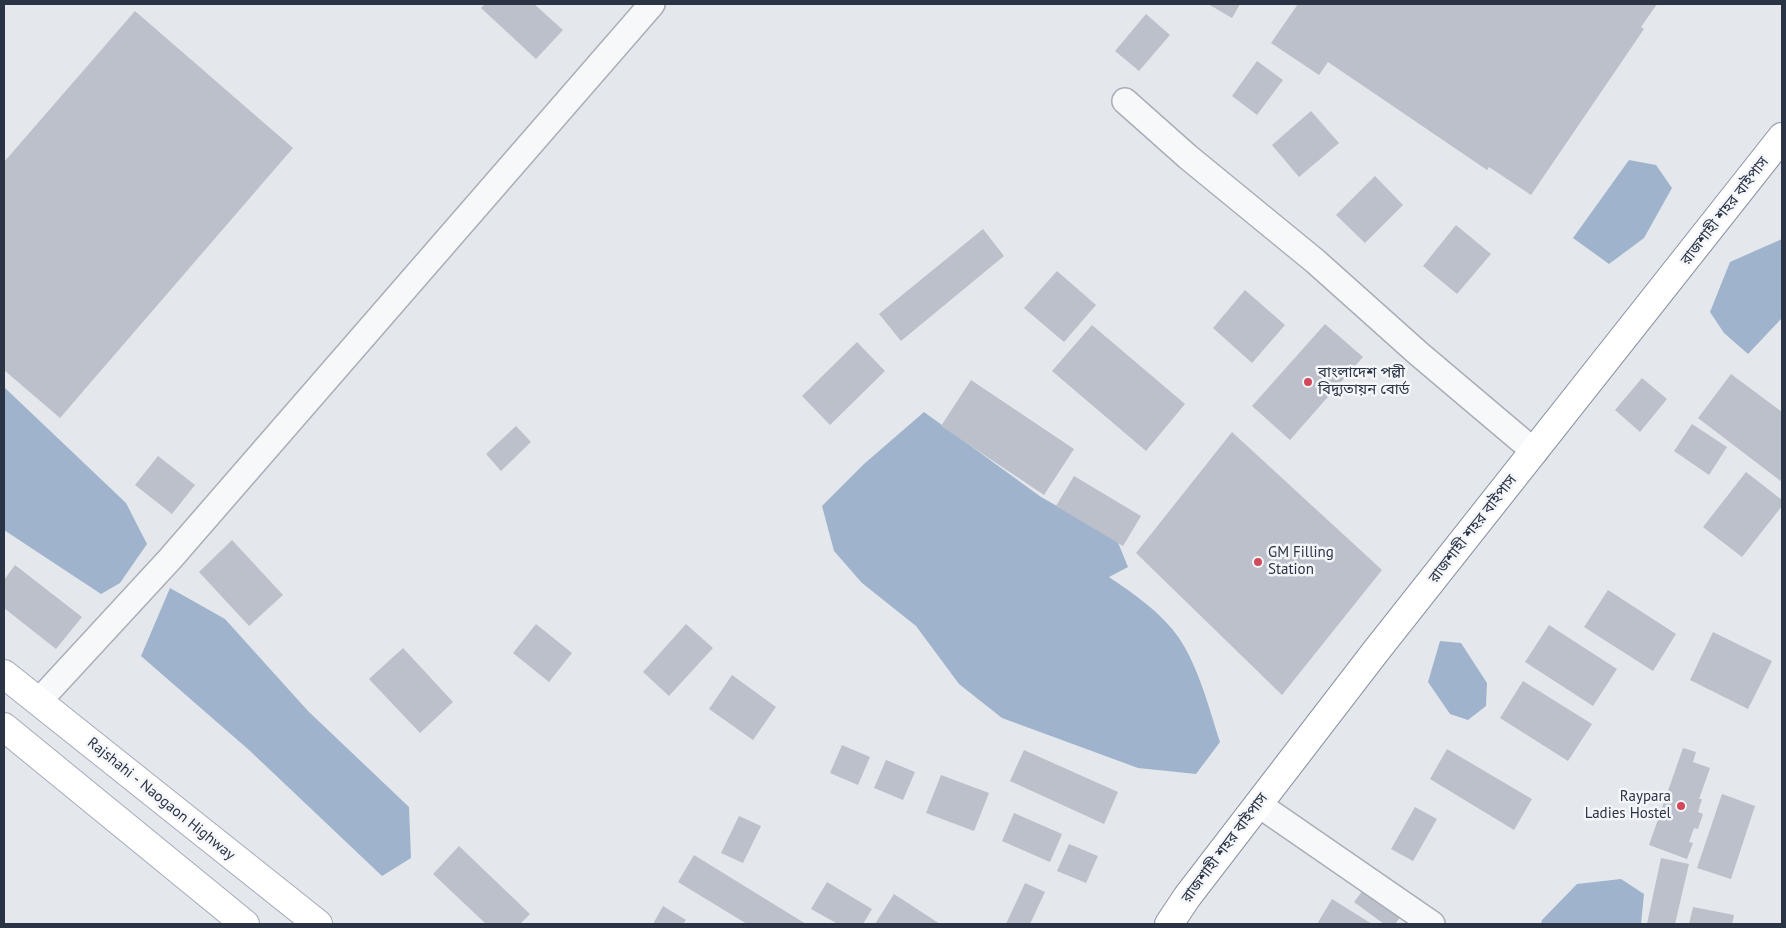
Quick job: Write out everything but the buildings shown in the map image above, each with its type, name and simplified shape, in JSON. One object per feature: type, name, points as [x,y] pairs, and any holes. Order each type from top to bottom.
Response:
[{"type":"main road","name":"রাজশাহী শহর বাইপাস","points":[[1169,924],[1258,804],[1782,136]]},
{"type":"main road","name":"Rajshahi - Naogaon Highway","points":[[4,674],[318,924]]},
{"type":"main road","points":[[4,727],[245,924]]},
{"type":"street","points":[[39,701],[170,559],[652,4]]},
{"type":"street","points":[[1125,101],[1188,157],[1315,261],[1419,354],[1534,452]]},
{"type":"street","points":[[1258,804],[1432,924]]},
{"type":"water","points":[[1629,160],[1656,165],[1672,188],[1644,238],[1609,264],[1573,238]]},
{"type":"water","points":[[1782,239],[1782,318],[1748,354],[1724,333],[1710,312],[1730,262]]},
{"type":"water","points":[[4,387],[126,503],[147,544],[120,583],[101,594],[4,530]]},
{"type":"water","points":[[924,412],[1041,497],[1117,540],[1128,567],[1109,577],[1147,604],[1164,620],[1179,638],[1198,675],[1220,742],[1196,774],[1138,768],[1002,718],[959,684],[916,626],[862,583],[834,551],[822,506],[864,464]]},
{"type":"water","points":[[170,588],[225,619],[308,711],[409,807],[411,858],[382,876],[249,750],[141,656]]},
{"type":"water","points":[[1440,641],[1461,643],[1487,683],[1486,706],[1468,720],[1450,714],[1428,682]]},
{"type":"water","points":[[1621,879],[1644,894],[1641,924],[1541,924],[1542,920],[1577,884]]},
{"type":"place","name":"বাংলাদেশ পল্লী বিদ্যুতায়ন বোর্ড","points":[[1308,382]]},
{"type":"place","name":"GM Filling Station","points":[[1258,562]]},
{"type":"place","name":"Raypara Ladies Hostel","points":[[1681,806]]}]
